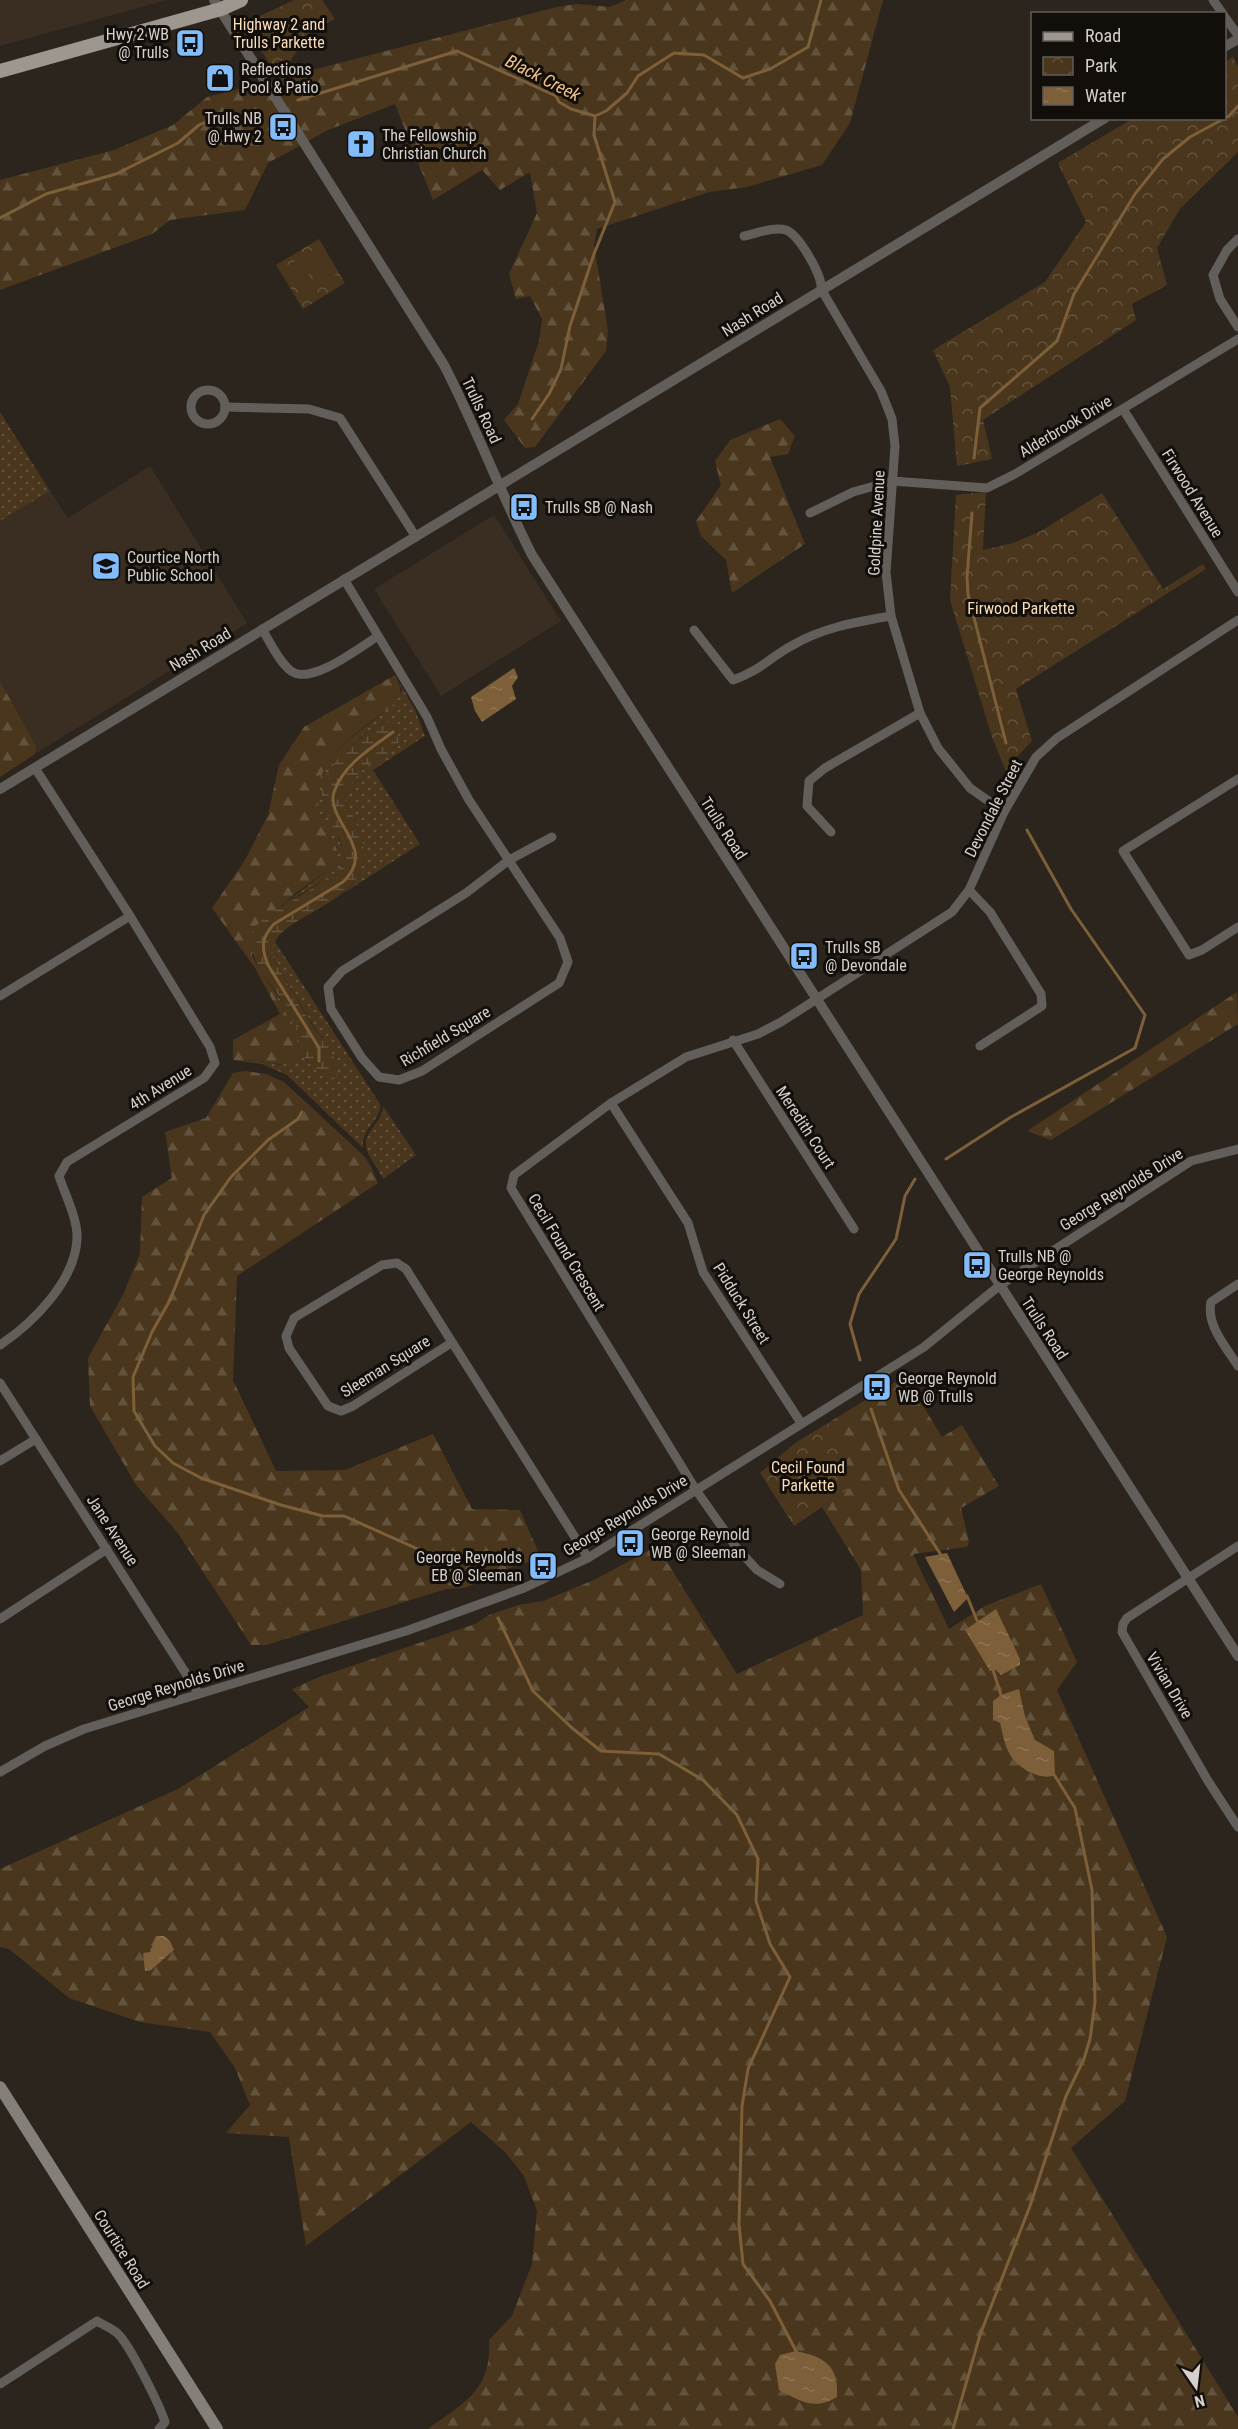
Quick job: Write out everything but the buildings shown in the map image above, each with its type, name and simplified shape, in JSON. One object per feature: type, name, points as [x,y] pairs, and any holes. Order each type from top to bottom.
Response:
[{"type":"main road","points":[[0,71],[241,0]]},
{"type":"main road","name":"Courtice Road","points":[[0,2087],[217,2429]]},
{"type":"street","name":"Trulls Road","points":[[218,5],[444,365],[469,412],[532,555],[1238,1656]]},
{"type":"street","points":[[1226,18],[1238,37]]},
{"type":"street","name":"Nash Road","points":[[0,789],[1102,120]]},
{"type":"street","name":"Goldpine Avenue","points":[[744,236],[776,229],[787,231],[798,240],[819,274],[821,289],[881,391],[892,419],[895,446],[886,572],[891,616],[920,713],[938,748],[970,788],[1004,812]]},
{"type":"street","points":[[1238,239],[1227,250],[1214,275],[1220,299],[1238,327]]},
{"type":"street","name":"Alderbrook Drive","points":[[810,513],[853,492],[892,481],[987,488],[1015,474],[1238,339]]},
{"type":"street","points":[[225,407],[309,409],[340,418],[416,537]]},
{"type":"street","name":"Firwood Avenue","points":[[1123,409],[1238,592]]},
{"type":"street","name":"Richfield Square","points":[[344,579],[427,717],[441,749],[469,800],[509,860],[560,938],[568,962],[559,983],[422,1071],[399,1080],[379,1077],[362,1058],[331,1009],[328,987],[342,971],[466,893],[509,860]]},
{"type":"street","points":[[694,630],[733,680],[751,674],[793,644],[842,624],[891,616]]},
{"type":"street","name":"Devondale Street","points":[[816,999],[952,912],[969,890],[1004,812],[1036,757],[1057,738],[1238,620]]},
{"type":"street","points":[[262,629],[283,662],[292,672],[303,676],[315,674],[378,636]]},
{"type":"street","points":[[831,832],[807,806],[809,781],[825,768],[920,713]]},
{"type":"street","name":"4th Avenue","points":[[0,1344],[27,1325],[49,1302],[67,1275],[77,1239],[59,1176],[67,1162],[204,1078],[215,1063],[210,1047],[130,916],[35,768]]},
{"type":"street","points":[[1238,779],[1123,851],[1189,955],[1202,950],[1238,927]]},
{"type":"street","points":[[509,860],[552,837]]},
{"type":"street","points":[[969,890],[990,912],[1041,994],[1042,1006],[980,1046]]},
{"type":"street","points":[[0,996],[130,916]]},
{"type":"street","name":"Cecil Found Crescent","points":[[780,1584],[757,1570],[735,1547],[696,1490],[511,1188],[514,1175],[611,1103],[686,1057],[733,1040],[758,1034],[816,999]]},
{"type":"street","name":"Meredith Court","points":[[733,1040],[854,1229]]},
{"type":"street","name":"Pidduck Street","points":[[611,1103],[688,1223],[703,1272],[801,1423]]},
{"type":"street","name":"George Reynolds Drive","points":[[0,1772],[45,1746],[84,1729],[406,1631],[524,1588],[588,1558],[924,1347],[999,1286],[1191,1161],[1238,1149]]},
{"type":"street","name":"Sleeman Square","points":[[451,1343],[353,1406],[340,1411],[328,1406],[289,1348],[286,1336],[294,1318],[382,1265],[397,1263],[406,1269],[588,1558]]},
{"type":"street","points":[[1238,1284],[1211,1302],[1209,1312],[1211,1323],[1238,1366]]},
{"type":"street","name":"Jane Avenue","points":[[0,1383],[199,1694]]},
{"type":"street","points":[[0,1461],[36,1439]]},
{"type":"street","points":[[1188,1579],[1238,1546]]},
{"type":"street","points":[[0,1619],[107,1549]]},
{"type":"street","name":"Vivian Drive","points":[[1188,1579],[1127,1618],[1122,1632],[1208,1781],[1238,1827]]},
{"type":"street","points":[[0,2384],[97,2321],[118,2334],[140,2370],[161,2409],[165,2422],[159,2429]]},
{"type":"shaded area","points":[[0,0],[167,0],[0,46]]},
{"type":"shaded area","name":"Courtice North Public School","points":[[150,466],[247,623],[35,754],[36,746],[0,681],[0,521],[50,491],[68,518]]},
{"type":"shaded area","points":[[494,515],[561,621],[441,696],[374,589]]},
{"type":"green space","name":"Highway 2 and Trulls Parkette","points":[[294,0],[322,0],[335,19],[308,34],[291,60],[277,75],[254,40],[252,29],[260,16]]},
{"type":"green space","points":[[626,0],[883,0],[850,123],[822,165],[747,187],[709,192],[597,229],[594,245],[608,330],[606,351],[535,447],[525,448],[504,420],[518,404],[539,341],[542,319],[530,296],[516,299],[509,274],[537,213],[530,172],[500,190],[482,170],[433,200],[395,104],[328,130],[268,163],[245,210],[170,220],[152,234],[0,290],[0,180],[114,150],[173,125],[207,97],[557,7],[577,4],[610,7]]},
{"type":"green space","points":[[1233,57],[1238,67],[1238,152],[1180,209],[1157,248],[1167,285],[1132,304],[1136,320],[983,420],[992,459],[957,466],[950,387],[933,350],[1045,282],[1086,222],[1058,163],[1130,120],[1226,120],[1226,61]]},
{"type":"green space","points":[[319,239],[345,283],[303,309],[276,265]]},
{"type":"green space","points":[[318,247],[337,278],[323,287],[303,256]]},
{"type":"green space","points":[[299,259],[318,290],[303,299],[284,268]]},
{"type":"green space","points":[[0,412],[50,491],[0,521]]},
{"type":"green space","points":[[780,419],[795,436],[788,454],[770,457],[805,544],[732,593],[726,560],[701,536],[696,521],[721,485],[715,461],[730,440]]},
{"type":"green space","name":"Firwood Parkette","points":[[986,492],[983,550],[1013,543],[1041,531],[1102,493],[1163,589],[1203,564],[1206,569],[1016,689],[1032,741],[1013,761],[1007,774],[992,737],[950,600],[956,495]]},
{"type":"green space","points":[[395,675],[400,690],[397,700],[334,754],[318,786],[318,805],[337,849],[337,864],[297,892],[252,931],[252,956],[285,1011],[300,1054],[291,1062],[281,1064],[233,1060],[233,1040],[280,1014],[255,968],[212,908],[245,860],[268,815],[279,765],[304,727]]},
{"type":"green space","points":[[398,680],[415,710],[425,736],[373,770],[420,844],[344,893],[361,870],[363,847],[356,823],[344,798],[359,773],[399,742],[396,729],[385,722],[363,735],[345,751],[338,838],[344,851],[344,862],[337,873],[297,896],[264,919],[326,872],[337,848],[318,807],[319,778],[331,758],[395,701],[402,690]]},
{"type":"green space","points":[[0,681],[36,746],[35,754],[0,777]]},
{"type":"green space","points":[[385,722],[396,729],[399,742],[359,773],[344,798],[362,838],[362,866],[352,884],[337,898],[283,931],[274,944],[274,960],[334,1058],[337,1077],[330,1081],[305,1058],[297,1028],[277,993],[261,972],[248,943],[252,931],[261,921],[340,868],[344,861],[343,849],[324,807],[323,783],[333,765],[349,748]]},
{"type":"green space","points":[[274,940],[380,1104],[378,1114],[365,1135],[363,1148],[287,1075],[262,1064],[233,1060],[281,1065],[285,1011],[261,972],[299,1032],[304,1055],[309,1063],[323,1038],[274,960],[271,950]]},
{"type":"green space","points":[[1237,992],[1238,1024],[1051,1140],[1027,1131]]},
{"type":"green space","points":[[245,1071],[266,1074],[284,1082],[365,1157],[378,1183],[237,1276],[233,1380],[276,1471],[345,1470],[433,1434],[472,1509],[520,1510],[541,1558],[497,1572],[464,1588],[446,1589],[266,1645],[251,1645],[177,1532],[136,1485],[90,1406],[88,1358],[124,1293],[140,1253],[142,1197],[172,1178],[165,1132],[206,1118],[233,1073]]},
{"type":"green space","points":[[383,1106],[416,1155],[383,1179],[368,1154],[366,1143],[369,1132],[380,1117]]},
{"type":"green space","points":[[905,1376],[942,1437],[962,1425],[999,1486],[961,1508],[969,1542],[967,1547],[913,1554],[949,1629],[985,1606],[1041,1584],[1077,1662],[1057,1690],[1167,1937],[1125,2101],[1071,2148],[1238,2417],[1238,2429],[428,2429],[464,2402],[481,2383],[489,2357],[489,2340],[512,2316],[532,2264],[537,2211],[524,2176],[506,2153],[471,2122],[306,2246],[289,2137],[226,2133],[250,2105],[235,2068],[210,2032],[140,2022],[69,1998],[9,1949],[0,1947],[0,1869],[178,1789],[309,1707],[292,1689],[319,1677],[475,1624],[489,1615],[518,1605],[543,1601],[594,1580],[657,1546],[737,1674],[863,1615],[861,1570],[822,1507],[852,1486],[828,1423]],"holes":[[[1019,1689],[1025,1716],[1035,1740],[1005,1743],[1000,1723]]]},
{"type":"green space","name":"Cecil Found Parkette","points":[[828,1423],[853,1486],[794,1526],[760,1473],[795,1443]]},
{"type":"water","points":[[514,668],[518,677],[512,686],[516,699],[482,722],[475,711],[471,697]]},
{"type":"water","points":[[947,1553],[968,1598],[954,1612],[925,1557]]},
{"type":"water","points":[[996,1609],[1020,1659],[1020,1665],[1001,1675],[996,1670],[990,1671],[965,1630]]},
{"type":"water","points":[[1019,1689],[1025,1716],[1035,1740],[1054,1751],[1055,1775],[1044,1777],[1017,1763],[1008,1751],[1000,1723],[993,1719],[993,1701],[1001,1695]]},
{"type":"water","points":[[156,1936],[164,1936],[170,1941],[174,1950],[151,1970],[145,1971],[143,1953],[150,1952]]},
{"type":"water","points":[[796,2351],[815,2356],[833,2370],[837,2397],[814,2404],[801,2401],[779,2390],[775,2364],[780,2355]]},
{"type":"waterway","name":"Black Creek","points":[[298,100],[457,51],[556,96],[559,102],[571,109],[595,116],[606,111],[627,93],[638,76],[674,53],[704,55],[743,78],[770,69],[808,47],[821,0]]},
{"type":"waterway","points":[[1226,118],[1238,106]]},
{"type":"waterway","name":"Black Creek","points":[[0,218],[46,194],[116,174],[178,143],[199,125],[217,117],[237,119],[256,116]]},
{"type":"waterway","points":[[532,419],[549,394],[561,369],[570,326],[594,254],[615,202],[594,135],[595,116]]},
{"type":"waterway","points":[[974,458],[980,408],[1057,341],[1074,294],[1135,194],[1163,159],[1190,137],[1222,120]]},
{"type":"waterway","points":[[972,513],[967,577],[968,594],[1006,743]]},
{"type":"waterway","points":[[319,1061],[319,1048],[268,965],[263,948],[264,943],[274,924],[343,882],[353,870],[356,858],[354,846],[337,814],[333,803],[334,792],[351,765],[393,732]]},
{"type":"waterway","points":[[946,1159],[1011,1117],[1135,1048],[1145,1015],[1071,909],[1027,830]]},
{"type":"waterway","points":[[302,1112],[298,1119],[268,1140],[231,1177],[204,1215],[170,1300],[152,1332],[133,1377],[134,1411],[155,1446],[173,1463],[201,1478],[281,1505],[323,1516],[344,1516],[420,1550],[462,1578]]},
{"type":"waterway","points":[[860,1360],[850,1324],[859,1294],[896,1239],[905,1196],[915,1179]]},
{"type":"waterway","points":[[871,1409],[899,1490],[941,1555]]},
{"type":"waterway","points":[[967,1596],[978,1623]]},
{"type":"waterway","points":[[498,1618],[533,1691],[572,1728],[601,1751],[659,1754],[703,1780],[737,1815],[758,1859],[756,1901],[770,1944],[790,1977],[748,2069],[742,2106],[739,2224],[743,2264],[770,2301],[796,2351]]},
{"type":"waterway","points":[[992,1667],[1002,1698]]},
{"type":"waterway","points":[[953,2429],[980,2335],[1030,2206],[1066,2096],[1084,2059],[1090,2039],[1095,2002],[1092,1890],[1075,1808],[1053,1773]]},
{"type":"place","name":"Hwy 2 WB @ Trulls","points":[[190,43]]},
{"type":"place","name":"Reflections Pool & Patio","points":[[220,78]]},
{"type":"place","name":"Trulls NB @ Hwy 2","points":[[283,127]]},
{"type":"place","name":"The Fellowship Christian Church","points":[[361,144]]},
{"type":"place","name":"Trulls SB @ Nash","points":[[524,507]]},
{"type":"place","name":"Courtice North Public School","points":[[106,566]]},
{"type":"place","name":"Trulls SB @ Devondale","points":[[804,956]]},
{"type":"place","name":"Trulls NB @ George Reynolds","points":[[977,1265]]},
{"type":"place","name":"George Reynold WB @ Trulls","points":[[877,1387]]},
{"type":"place","name":"George Reynold WB @ Sleeman","points":[[630,1543]]},
{"type":"place","name":"George Reynolds EB @ Sleeman","points":[[543,1566]]}]
